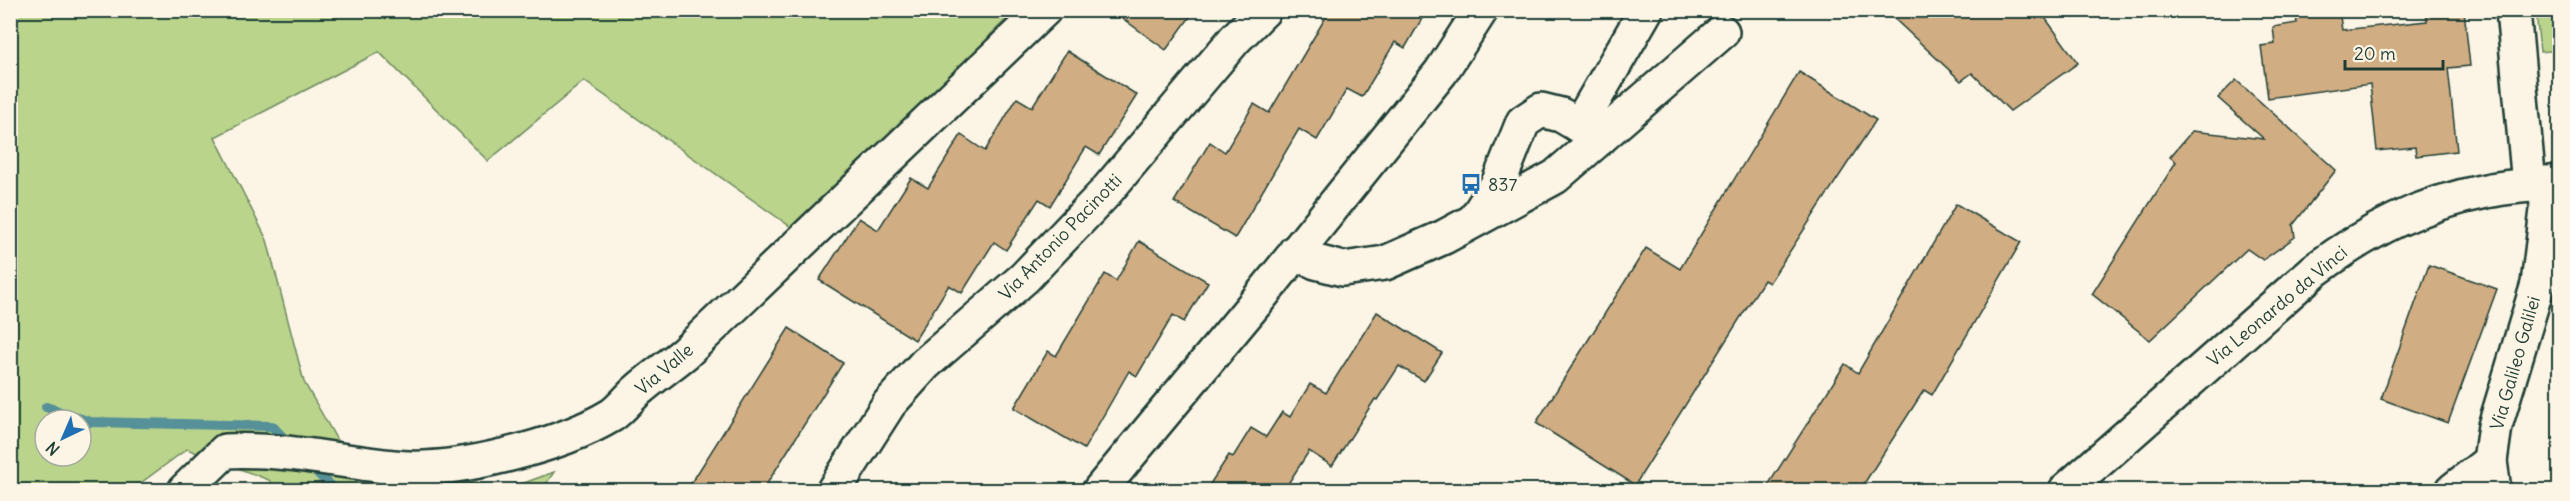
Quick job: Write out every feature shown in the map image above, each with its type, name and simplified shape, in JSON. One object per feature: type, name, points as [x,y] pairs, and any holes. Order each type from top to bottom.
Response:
[{"type":"street","name":"Via Valle","points":[[185,490],[225,451],[262,449],[394,467],[428,469],[519,452],[572,434],[613,414],[639,389],[685,353],[1044,10]]},
{"type":"street","name":"Via Antonio Pacinotti","points":[[834,490],[888,404],[925,364],[1024,278],[1104,194],[1235,39],[1264,10]]},
{"type":"street","points":[[1101,490],[1441,72],[1481,10]]},
{"type":"street","points":[[1295,252],[1316,262],[1343,269],[1385,263],[1473,222],[1555,177],[1589,132],[1646,10]]},
{"type":"street","name":"Via Galileo Galilei","points":[[2453,490],[2492,476],[2495,426],[2538,284],[2547,210],[2545,183],[2513,10]]},
{"type":"street","points":[[1589,132],[1722,32]]},
{"type":"street","points":[[1473,222],[1499,182],[1523,122],[1541,110],[1561,115],[1589,132]]},
{"type":"street","name":"Via Leonardo da Vinci","points":[[2066,490],[2315,270],[2354,241],[2399,217],[2447,200],[2487,190],[2545,183]]},
{"type":"green space","points":[[10,11],[1015,11],[991,34],[942,100],[801,234],[584,81],[488,161],[379,52],[215,137],[267,240],[304,382],[350,463],[380,475],[513,487],[554,472],[542,490],[276,490],[269,480],[187,449],[131,490],[11,490]]},
{"type":"green space","points":[[2536,11],[2559,11],[2559,50],[2540,52]]},
{"type":"building","points":[[1111,10],[1195,10],[1166,50]]},
{"type":"building","points":[[1330,10],[1427,10],[1405,48],[1395,42],[1362,97],[1347,89],[1317,140],[1299,129],[1235,238],[1174,202],[1210,142],[1225,152],[1254,104],[1269,113]]},
{"type":"building","points":[[1885,10],[2033,10],[2046,19],[2078,63],[2010,111],[1972,73],[1961,81]]},
{"type":"building","points":[[2295,10],[2339,10],[2342,30],[2427,21],[2426,10],[2464,10],[2470,66],[2448,68],[2457,151],[2416,156],[2415,147],[2377,151],[2370,84],[2268,98],[2261,46],[2275,44],[2273,27],[2297,23]]},
{"type":"building","points":[[1067,51],[1137,95],[1099,155],[1086,147],[1050,206],[1039,199],[1006,250],[994,242],[962,293],[949,285],[915,340],[819,280],[859,218],[878,230],[911,178],[928,188],[961,135],[985,151],[1017,98],[1032,107]]},
{"type":"building","points":[[1799,72],[1876,120],[1769,283],[1764,280],[1635,485],[1536,423],[1646,248],[1680,269]]},
{"type":"building","points":[[2236,80],[2336,170],[2293,225],[2295,237],[2263,260],[2247,249],[2150,340],[2092,294],[2176,162],[2170,157],[2192,131],[2264,139],[2218,98]]},
{"type":"building","points":[[1956,204],[2021,242],[1932,395],[1924,390],[1860,490],[1765,490],[1845,364],[1858,373]]},
{"type":"building","points":[[1139,241],[1208,282],[1184,322],[1173,315],[1137,376],[1129,371],[1084,449],[1014,408],[1048,351],[1056,356],[1105,274],[1116,281]]},
{"type":"building","points":[[2429,265],[2497,289],[2448,423],[2381,399]]},
{"type":"building","points":[[1377,312],[1442,353],[1424,381],[1399,366],[1332,466],[1309,451],[1284,490],[1206,490],[1229,455],[1233,457],[1251,428],[1266,437],[1282,412],[1290,417],[1310,384],[1326,393]]},
{"type":"building","points":[[789,328],[843,363],[763,490],[687,490]]},
{"type":"waterway","points":[[46,407],[90,422],[272,426],[290,445]]},
{"type":"waterway","points":[[310,465],[334,490]]},
{"type":"place","name":"837","points":[[1471,184]]}]
